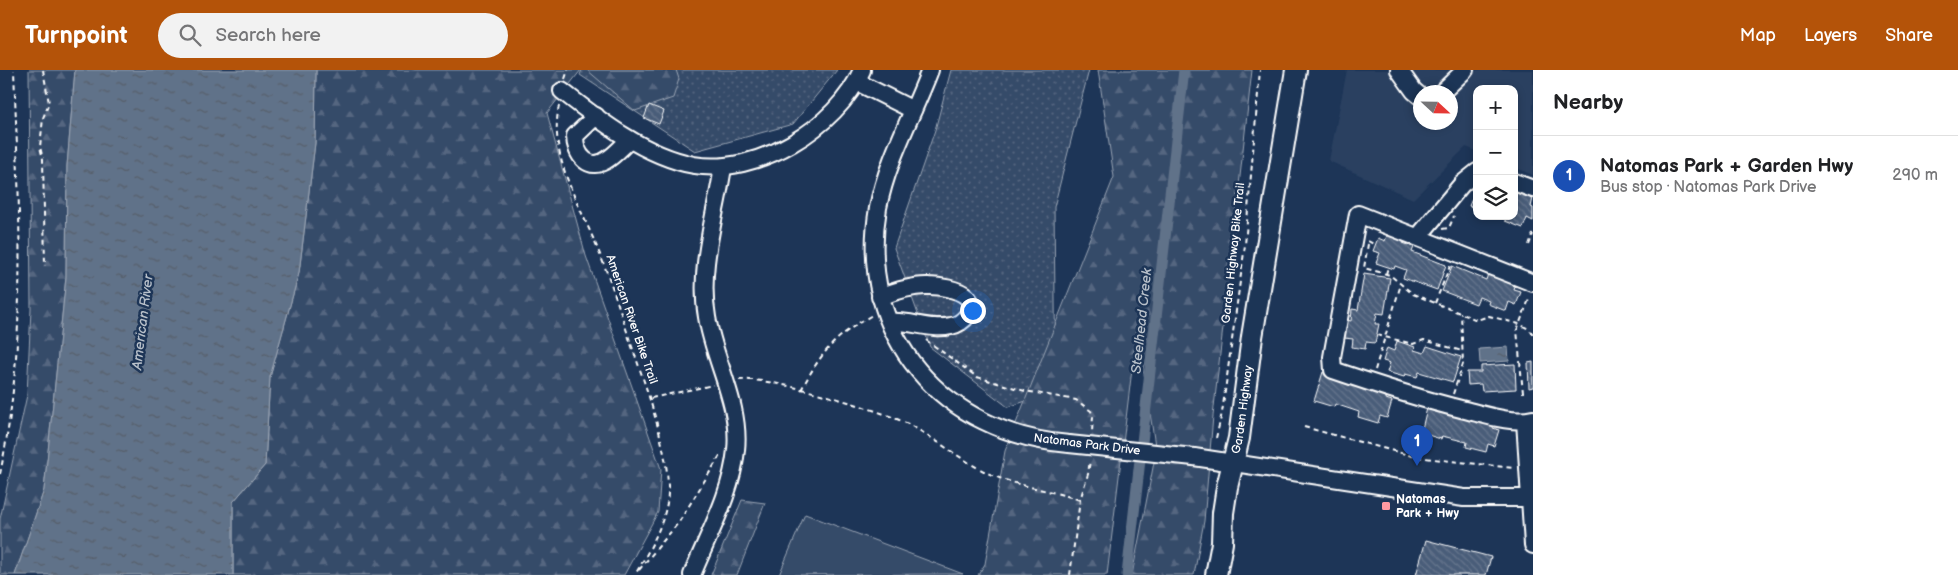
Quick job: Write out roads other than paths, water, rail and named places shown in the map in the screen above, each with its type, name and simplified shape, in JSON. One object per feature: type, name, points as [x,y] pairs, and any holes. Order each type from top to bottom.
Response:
[{"type":"main road","name":"Garden Highway","points":[[1216,575],[1222,543],[1223,514],[1239,438],[1252,337],[1296,70]]},
{"type":"main road","name":"Garden Highway","points":[[1268,243],[1308,70]]},
{"type":"street","name":"Natomas Park Drive","points":[[930,70],[895,153],[878,207],[875,234],[875,267],[885,309],[908,357],[929,382],[951,403],[973,417],[996,428],[1047,442],[1194,457],[1464,498],[1532,498]]},
{"type":"street","points":[[1399,70],[1413,90]]},
{"type":"street","points":[[1449,85],[1465,70]]},
{"type":"street","points":[[562,91],[630,140],[694,165],[723,167],[779,151],[807,136],[826,119],[859,76],[913,110]]},
{"type":"street","points":[[596,116],[575,136],[575,147],[579,157],[590,163],[600,163],[608,160],[630,140]]},
{"type":"street","points":[[692,575],[731,480],[737,449],[735,419],[707,318],[704,288],[707,258],[723,167]]},
{"type":"street","points":[[1418,237],[1462,184],[1473,175]]},
{"type":"street","points":[[1518,184],[1533,190]]},
{"type":"street","points":[[1533,283],[1358,214],[1332,357],[1333,370],[1411,396],[1482,414],[1529,420],[1533,546]]},
{"type":"water","name":"American River","points":[[75,70],[316,70],[315,143],[299,273],[270,377],[265,465],[233,502],[233,575],[15,575],[44,490],[66,277],[67,166]]},
{"type":"water","points":[[1508,347],[1509,361],[1480,363],[1479,349]]},
{"type":"waterway","name":"Steelhead Creek","points":[[1127,575],[1184,70]]},
{"type":"place","name":"Natomas Park + Garden Hwy","points":[[1417,466]]},
{"type":"place","name":"Natomas Park + Hwy","points":[[1386,506]]}]
